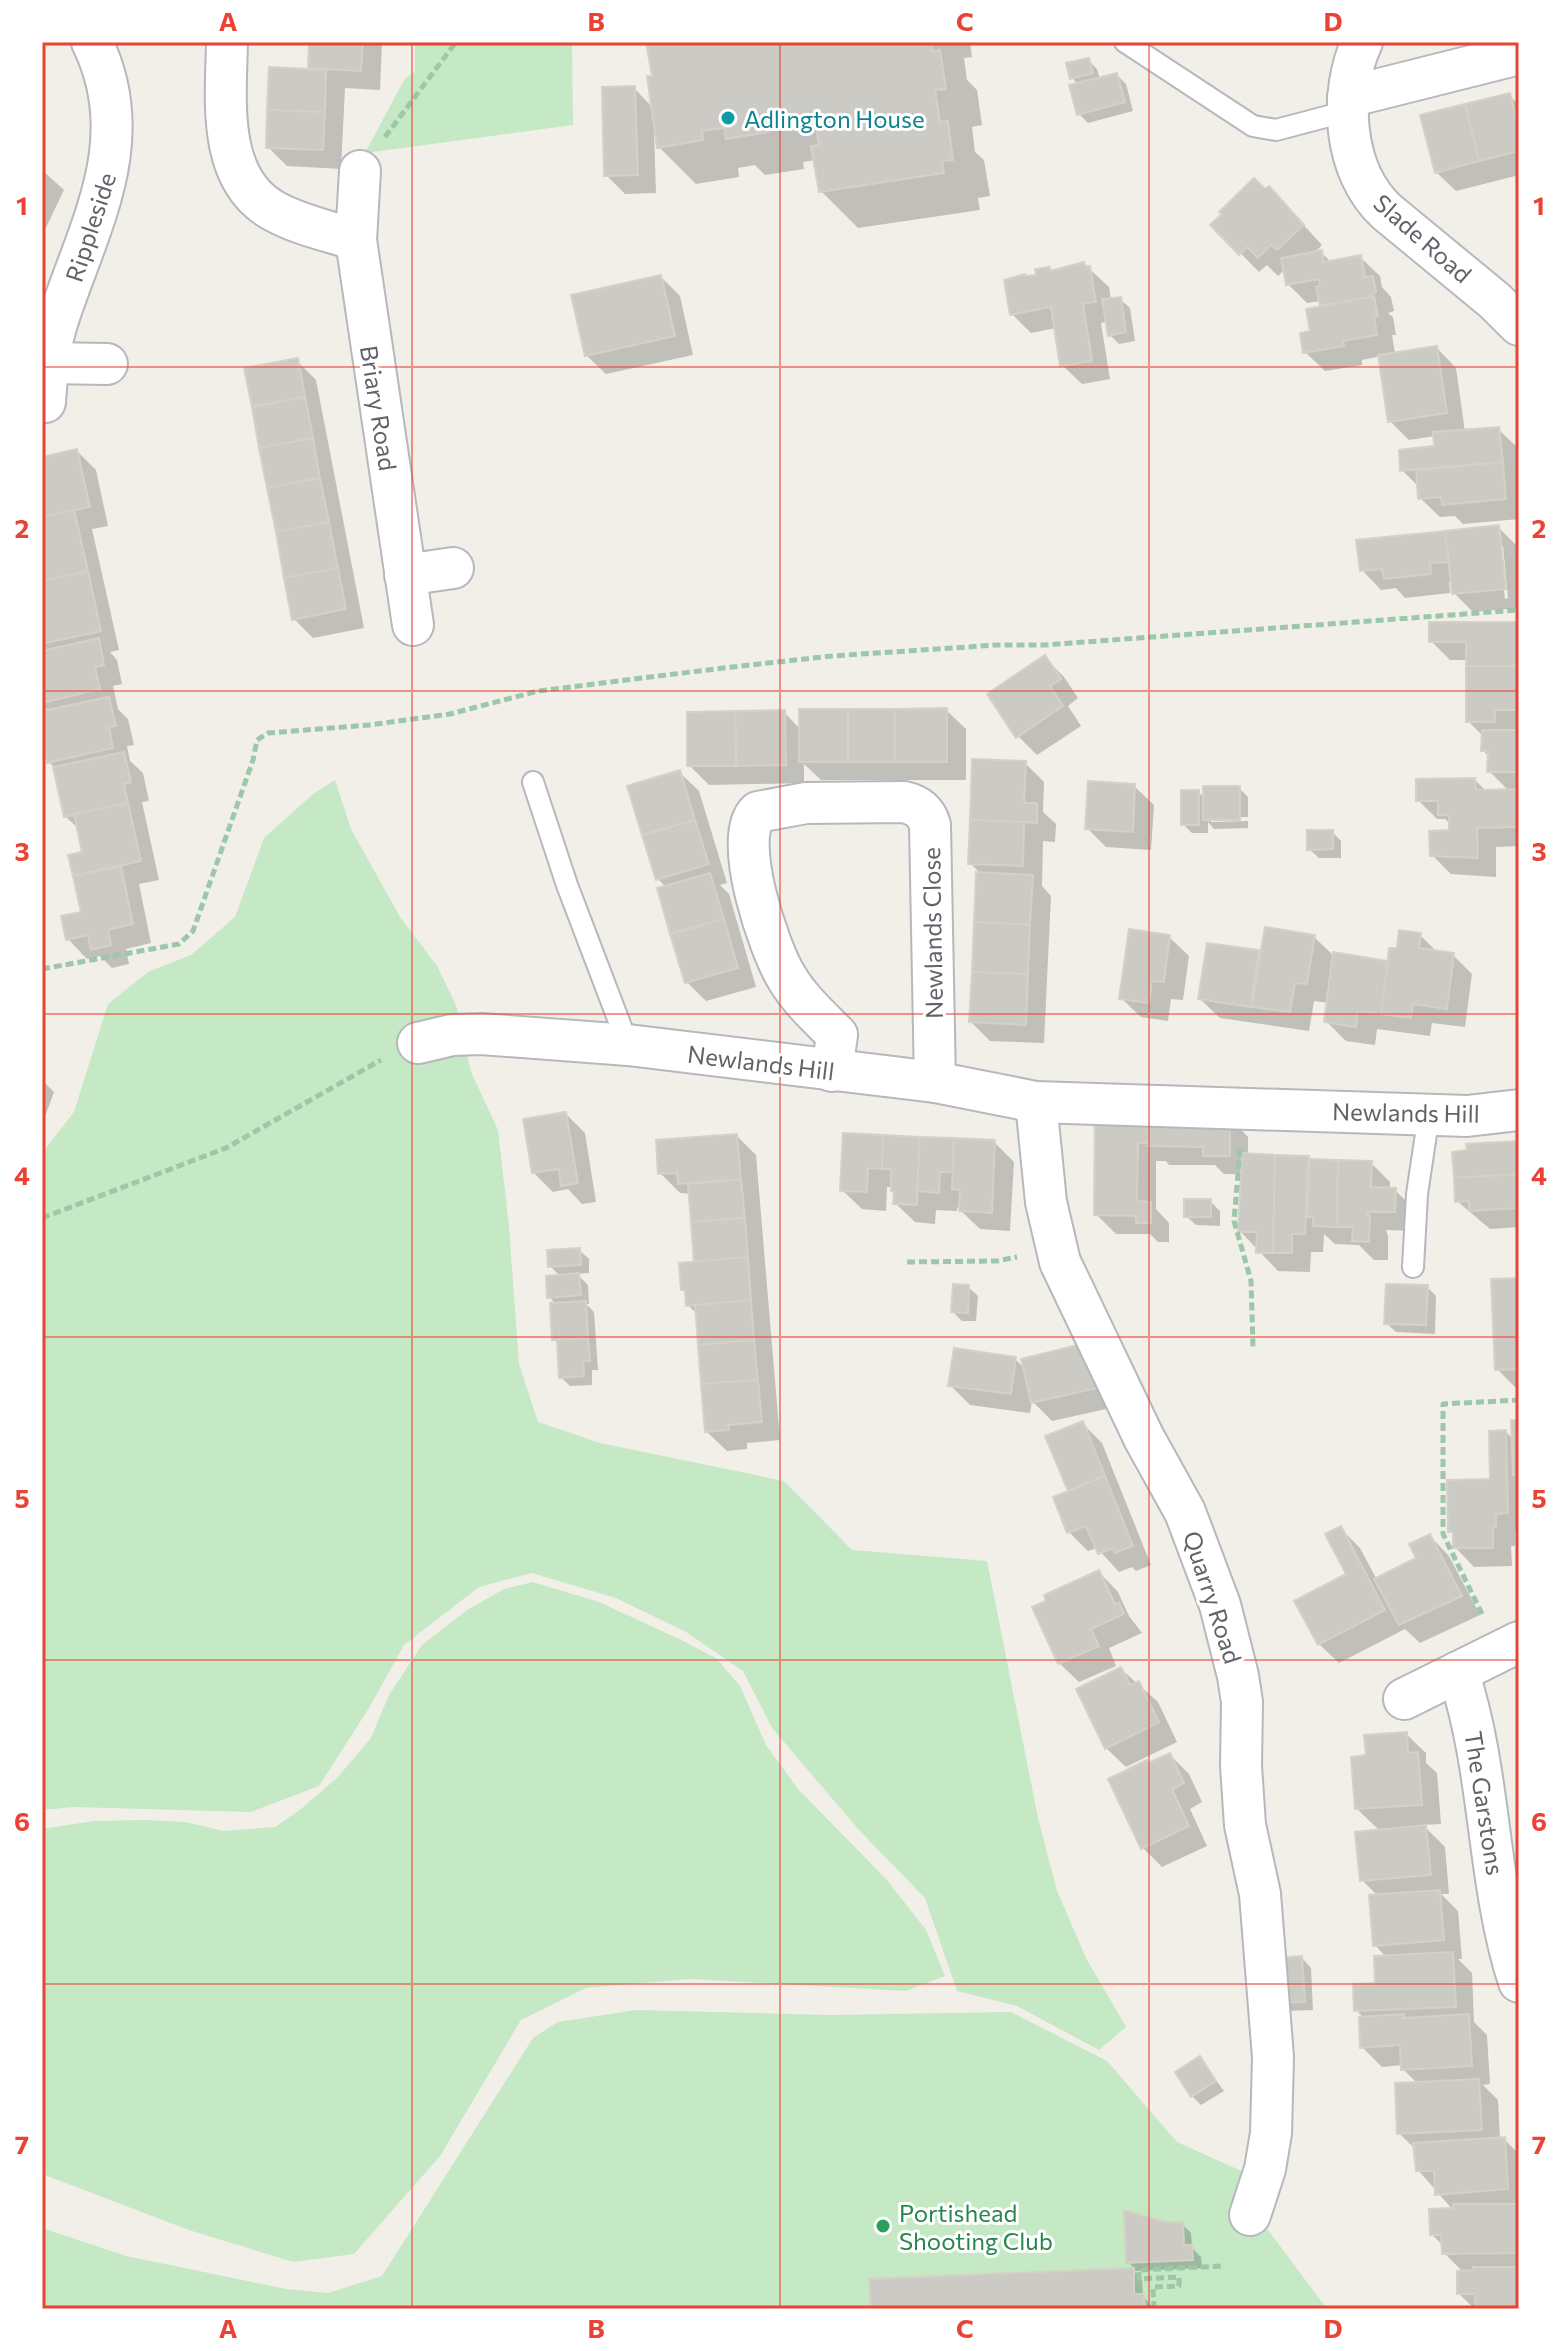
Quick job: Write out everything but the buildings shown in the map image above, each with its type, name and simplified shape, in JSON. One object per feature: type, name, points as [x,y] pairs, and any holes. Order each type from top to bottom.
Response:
[{"type":"street","name":"Rippleside","points":[[92,42],[102,68],[109,102],[111,160],[97,218],[57,322],[46,382],[107,364]]},
{"type":"street","points":[[227,42],[227,123],[230,145],[242,177],[260,201],[272,210],[356,240]]},
{"type":"street","name":"Slade Road","points":[[1362,42],[1352,73],[1348,104],[1356,163],[1373,197],[1519,325]]},
{"type":"street","points":[[1348,104],[1519,54]]},
{"type":"street","name":"Briary Road","points":[[360,171],[356,240],[413,625]]},
{"type":"street","points":[[405,575],[453,568]]},
{"type":"street","name":"Newlands Close","points":[[832,1071],[837,1035],[794,989],[778,962],[750,873],[750,822],[758,812],[790,804],[904,802],[917,806],[926,814],[930,825],[935,1082]]},
{"type":"street","name":"Newlands Hill","points":[[418,1043],[452,1035],[481,1034],[628,1045],[935,1082],[1036,1102],[1467,1116],[1519,1110]]},
{"type":"street","name":"Quarry Road","points":[[1036,1102],[1046,1202],[1063,1269],[1144,1438],[1185,1512],[1220,1605],[1238,1676],[1242,1702],[1245,1825],[1260,1894],[1273,2057],[1271,2133],[1265,2169],[1250,2215]]},
{"type":"street","points":[[1404,1699],[1510,1646]]},
{"type":"street","name":"The Garstons","points":[[1458,1672],[1473,1722],[1485,1784],[1503,1919],[1519,1982]]},
{"type":"lane","points":[[1125,42],[1253,126],[1276,130],[1348,104]]},
{"type":"lane","points":[[533,782],[567,885],[628,1045]]},
{"type":"lane","points":[[1413,1267],[1417,1194],[1429,1114]]},
{"type":"path","points":[[360,171],[456,42]]},
{"type":"path","points":[[42,969],[176,945],[188,938],[234,817],[257,740],[268,733],[450,714],[538,691],[832,656],[997,645],[1044,645],[1519,610]]},
{"type":"path","points":[[42,1218],[226,1148],[354,1074],[418,1043]]},
{"type":"path","points":[[1244,1108],[1234,1221],[1251,1281],[1253,1347]]},
{"type":"path","points":[[907,1262],[1007,1260],[1053,1237]]},
{"type":"path","points":[[1510,1646],[1443,1534],[1443,1404],[1519,1400]]},
{"type":"path","points":[[1154,2309],[1153,2287],[1179,2286],[1179,2277],[1139,2279],[1139,2270],[1223,2266]]},
{"type":"green space","points":[[415,42],[572,42],[573,125],[365,153],[404,80],[415,71]]},
{"type":"green space","points":[[335,780],[351,829],[400,917],[437,966],[456,1005],[471,1072],[498,1130],[519,1364],[538,1422],[600,1443],[784,1481],[852,1550],[987,1561],[1038,1818],[1057,1891],[1086,1958],[1126,2027],[1099,2050],[1017,2006],[957,1991],[925,1898],[860,1831],[772,1728],[743,1671],[686,1632],[616,1598],[532,1573],[479,1587],[404,1645],[369,1708],[319,1786],[251,1812],[74,1807],[42,1810],[42,1153],[74,1112],[108,1004],[148,972],[191,955],[235,917],[264,838],[313,794]]},
{"type":"green space","points":[[533,1582],[599,1602],[716,1658],[740,1686],[766,1745],[798,1789],[886,1879],[926,1930],[945,1976],[906,1991],[690,1979],[586,1988],[521,2020],[440,2156],[354,2254],[293,2262],[189,2230],[42,2174],[42,1829],[94,1821],[146,1820],[186,1822],[223,1831],[275,1827],[338,1777],[371,1738],[389,1695],[422,1645],[467,1610],[504,1589]]},
{"type":"green space","points":[[636,2010],[829,2015],[1011,2012],[1107,2061],[1177,2142],[1268,2183],[1257,2215],[1327,2309],[42,2309],[42,2228],[126,2256],[286,2289],[328,2293],[382,2276],[533,2038],[558,2022]]},
{"type":"place","name":"Adlington House","points":[[728,118]]},
{"type":"place","name":"Portishead Shooting Club","points":[[883,2226]]}]
